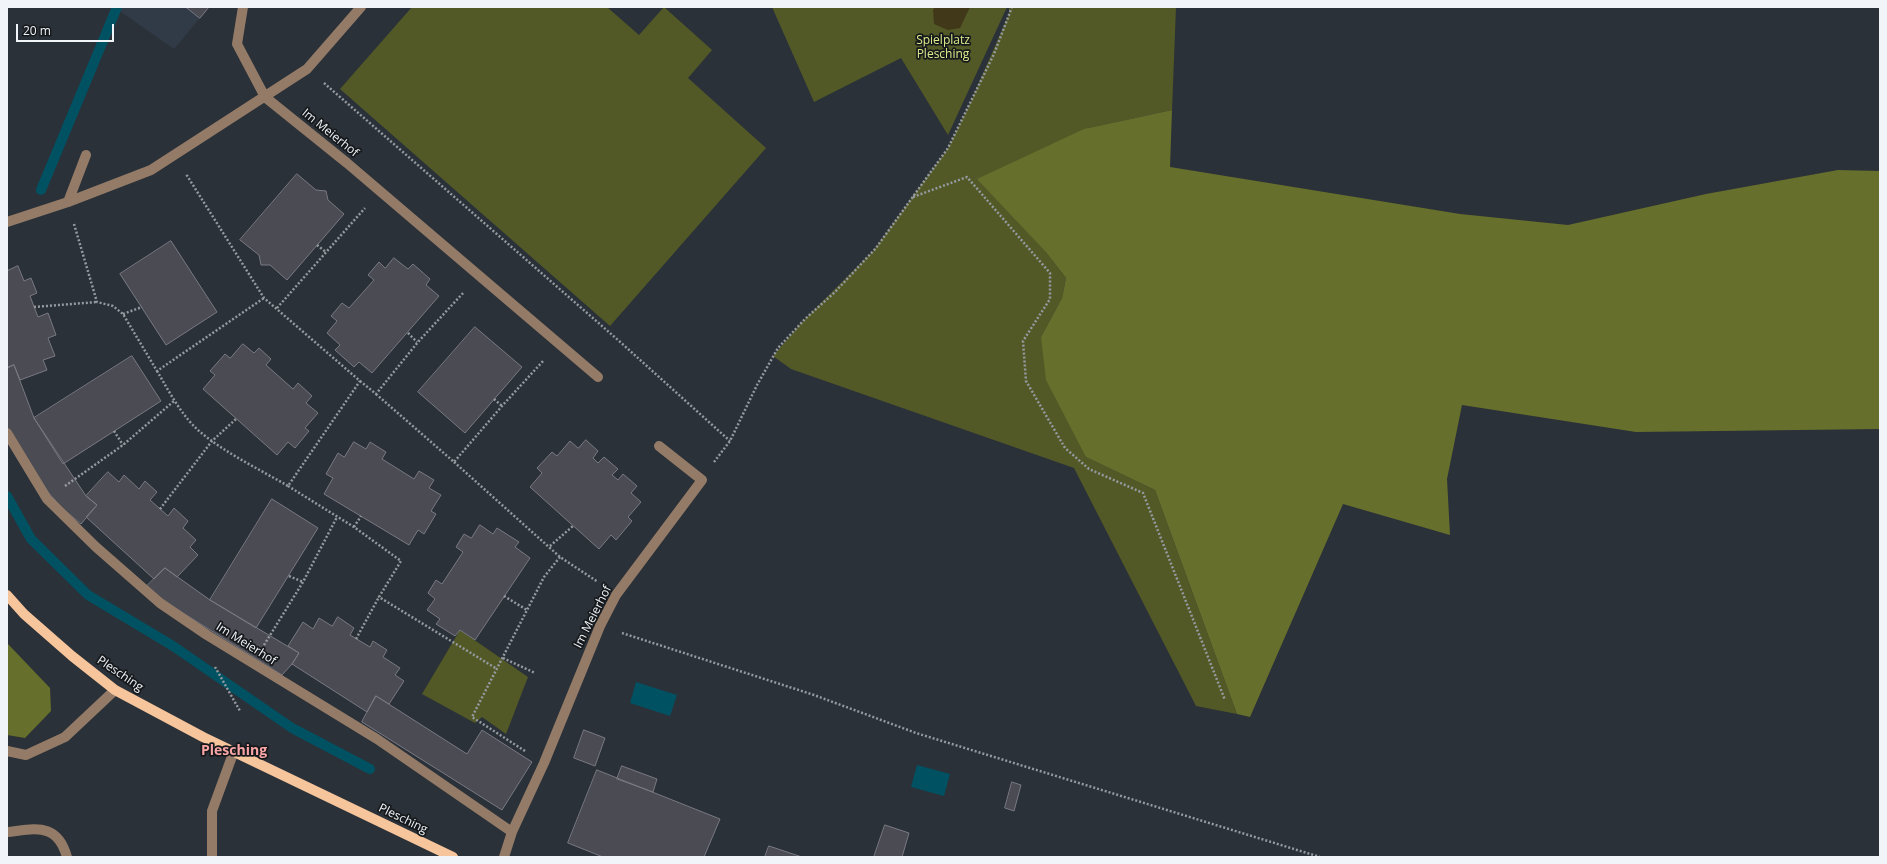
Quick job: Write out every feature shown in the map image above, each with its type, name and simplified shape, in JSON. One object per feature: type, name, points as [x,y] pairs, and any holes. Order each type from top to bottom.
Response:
[{"type":"main road","name":"Plesching","points":[[7,595],[30,619],[72,656],[115,690],[203,737],[453,857]]},
{"type":"street","points":[[243,7],[237,44],[265,97]]},
{"type":"street","points":[[7,222],[68,202],[151,170],[307,69],[361,7]]},
{"type":"street","name":"Im Meierhof","points":[[265,97],[380,191],[598,377]]},
{"type":"street","points":[[68,202],[86,155]]},
{"type":"street","name":"Im Meierhof","points":[[7,433],[47,499],[96,547],[160,603],[207,636],[376,739],[512,832]]},
{"type":"street","points":[[659,446],[702,480]]},
{"type":"street","name":"Im Meierhof","points":[[504,857],[512,832],[544,763],[600,626],[616,595],[702,480]]},
{"type":"street","points":[[7,751],[26,755],[65,737],[115,690]]},
{"type":"street","points":[[212,857],[212,811],[234,751]]},
{"type":"street","points":[[7,832],[39,828],[55,834],[63,845],[67,857]]},
{"type":"path","points":[[702,480],[730,441],[757,385],[778,348],[805,319],[835,292],[876,248],[948,148],[994,54],[1012,7]]},
{"type":"path","points":[[307,69],[606,330],[730,441]]},
{"type":"path","points":[[175,154],[194,189],[264,298],[454,462],[550,546],[560,557],[603,584],[616,595]]},
{"type":"path","points":[[913,197],[967,177],[1050,273],[1050,299],[1023,341],[1026,381],[1065,448],[1089,469],[1143,493],[1226,700]]},
{"type":"path","points":[[277,308],[380,191]]},
{"type":"path","points":[[68,202],[97,302]]},
{"type":"path","points":[[317,245],[326,252]]},
{"type":"path","points":[[376,394],[418,342],[480,276]]},
{"type":"path","points":[[157,371],[264,298]]},
{"type":"path","points":[[34,307],[97,302],[113,306],[123,314],[174,401],[198,430],[212,441],[337,517],[401,561],[356,639]]},
{"type":"path","points":[[123,314],[142,307]]},
{"type":"path","points":[[408,333],[418,342]]},
{"type":"path","points":[[454,462],[558,344]]},
{"type":"path","points":[[288,486],[360,381]]},
{"type":"path","points":[[494,399],[502,406]]},
{"type":"path","points":[[47,499],[123,445],[174,401]]},
{"type":"path","points":[[160,509],[212,441],[236,419]]},
{"type":"path","points":[[114,431],[123,445]]},
{"type":"path","points":[[354,528],[361,516]]},
{"type":"path","points":[[252,664],[303,582],[337,517]]},
{"type":"path","points":[[550,546],[574,526]]},
{"type":"path","points":[[544,763],[472,717],[544,576],[560,557]]},
{"type":"path","points":[[289,576],[303,582]]},
{"type":"path","points":[[504,596],[527,610]]},
{"type":"path","points":[[379,597],[497,669]]},
{"type":"path","points":[[600,626],[814,695],[916,733],[1320,857]]},
{"type":"path","points":[[503,658],[535,674]]},
{"type":"path","points":[[214,666],[240,711]]},
{"type":"shaded area","points":[[114,7],[209,7],[174,49]]},
{"type":"green space","points":[[412,7],[607,7],[639,35],[664,7],[712,50],[688,78],[766,148],[610,326],[340,89]]},
{"type":"green space","name":"Spielplatz Plesching","points":[[772,7],[1007,7],[948,135],[901,58],[814,102]]},
{"type":"green space","points":[[1009,7],[1176,7],[1172,110],[1089,128],[1045,251],[1066,278],[1062,298],[1041,337],[1086,457],[1155,490],[1237,714],[1196,706],[1074,468],[791,369],[773,356],[801,323],[873,251],[948,148],[971,101],[1009,14]]},
{"type":"green space","points":[[1172,110],[1170,167],[1460,214],[1568,225],[1706,194],[1838,170],[1880,171],[1880,429],[1636,432],[1462,405],[1447,479],[1450,535],[1343,504],[1250,717],[1237,714],[1155,490],[1086,457],[1046,380],[1041,337],[1062,298],[1066,278],[1045,251],[977,179],[1084,129]]},
{"type":"green space","points":[[460,630],[528,677],[506,734],[482,717],[475,723],[422,694]]},
{"type":"green space","points":[[7,643],[50,688],[51,711],[25,738],[7,735]]},
{"type":"sand","points":[[935,7],[970,7],[960,28],[948,30],[934,24],[933,10]]},
{"type":"water","points":[[636,682],[677,695],[670,716],[630,703]]},
{"type":"water","points":[[917,765],[950,774],[944,796],[911,787]]},
{"type":"building","points":[[186,7],[209,7],[200,18]]},
{"type":"building","points":[[297,174],[316,190],[326,191],[328,200],[344,214],[287,280],[270,265],[261,265],[259,255],[240,240]]},
{"type":"building","points":[[171,241],[217,312],[166,345],[120,274]]},
{"type":"building","points":[[394,258],[408,269],[413,264],[430,279],[426,285],[439,296],[372,373],[359,362],[354,367],[335,350],[340,345],[327,333],[337,321],[331,316],[342,303],[349,308],[374,280],[368,275],[379,262],[385,268]]},
{"type":"building","points":[[18,266],[24,281],[31,278],[37,293],[30,296],[38,317],[48,313],[56,335],[48,338],[55,356],[43,360],[47,370],[20,380],[14,365],[7,368],[7,267],[8,270]]},
{"type":"building","points":[[475,327],[522,367],[465,433],[418,392]]},
{"type":"building","points":[[243,344],[254,353],[259,348],[271,359],[266,365],[293,389],[298,383],[312,396],[306,403],[318,413],[305,428],[309,431],[295,448],[288,442],[277,455],[203,389],[215,375],[210,371],[225,354],[230,358]]},
{"type":"building","points":[[132,356],[161,401],[63,464],[34,418]]},
{"type":"building","points":[[14,365],[34,418],[86,496],[97,505],[81,524],[61,507],[48,492],[7,430],[7,368]]},
{"type":"building","points":[[586,440],[598,451],[593,458],[598,463],[604,457],[618,469],[612,475],[618,480],[623,474],[637,486],[631,493],[641,502],[628,517],[632,521],[616,540],[611,535],[599,549],[530,487],[542,473],[537,468],[552,452],[557,456],[570,441],[578,448]]},
{"type":"building","points":[[354,442],[366,449],[370,442],[386,452],[382,459],[414,479],[419,471],[434,480],[429,488],[441,495],[431,511],[436,514],[424,534],[418,530],[409,545],[324,494],[333,478],[326,474],[338,453],[344,457]]},
{"type":"building","points":[[108,472],[119,482],[124,475],[139,489],[145,481],[157,492],[150,500],[168,516],[174,508],[188,521],[183,528],[196,540],[190,547],[198,555],[177,577],[165,568],[154,579],[86,517],[97,505],[86,496]]},
{"type":"building","points":[[272,499],[318,528],[256,628],[210,600]]},
{"type":"building","points":[[480,525],[493,534],[497,528],[519,542],[515,547],[530,558],[475,640],[460,630],[455,636],[436,624],[440,619],[427,610],[435,599],[428,593],[436,580],[442,584],[463,552],[456,547],[464,534],[471,538]]},
{"type":"building","points":[[165,568],[210,600],[299,653],[292,664],[282,675],[167,603],[146,587]]},
{"type":"building","points":[[338,617],[354,628],[350,635],[370,647],[373,641],[387,650],[383,657],[400,668],[395,675],[404,681],[389,704],[376,696],[367,712],[292,664],[299,653],[288,646],[303,622],[313,629],[319,618],[332,626]]},
{"type":"building","points":[[376,696],[467,754],[482,730],[532,762],[502,810],[362,722]]},
{"type":"building","points":[[584,730],[605,738],[595,766],[574,758]]},
{"type":"building","points":[[622,766],[657,779],[653,792],[617,779]]},
{"type":"building","points":[[597,770],[720,819],[704,857],[603,857],[568,843]]},
{"type":"building","points":[[1012,782],[1021,785],[1014,811],[1005,808]]},
{"type":"building","points":[[885,825],[909,833],[902,857],[874,857]]},
{"type":"building","points":[[769,846],[802,857],[765,857]]},
{"type":"waterway","points":[[41,190],[117,7]]},
{"type":"waterway","points":[[7,496],[31,539],[88,595],[173,646],[292,728],[370,769]]},
{"type":"district","name":"Plesching","points":[[234,751]]}]
